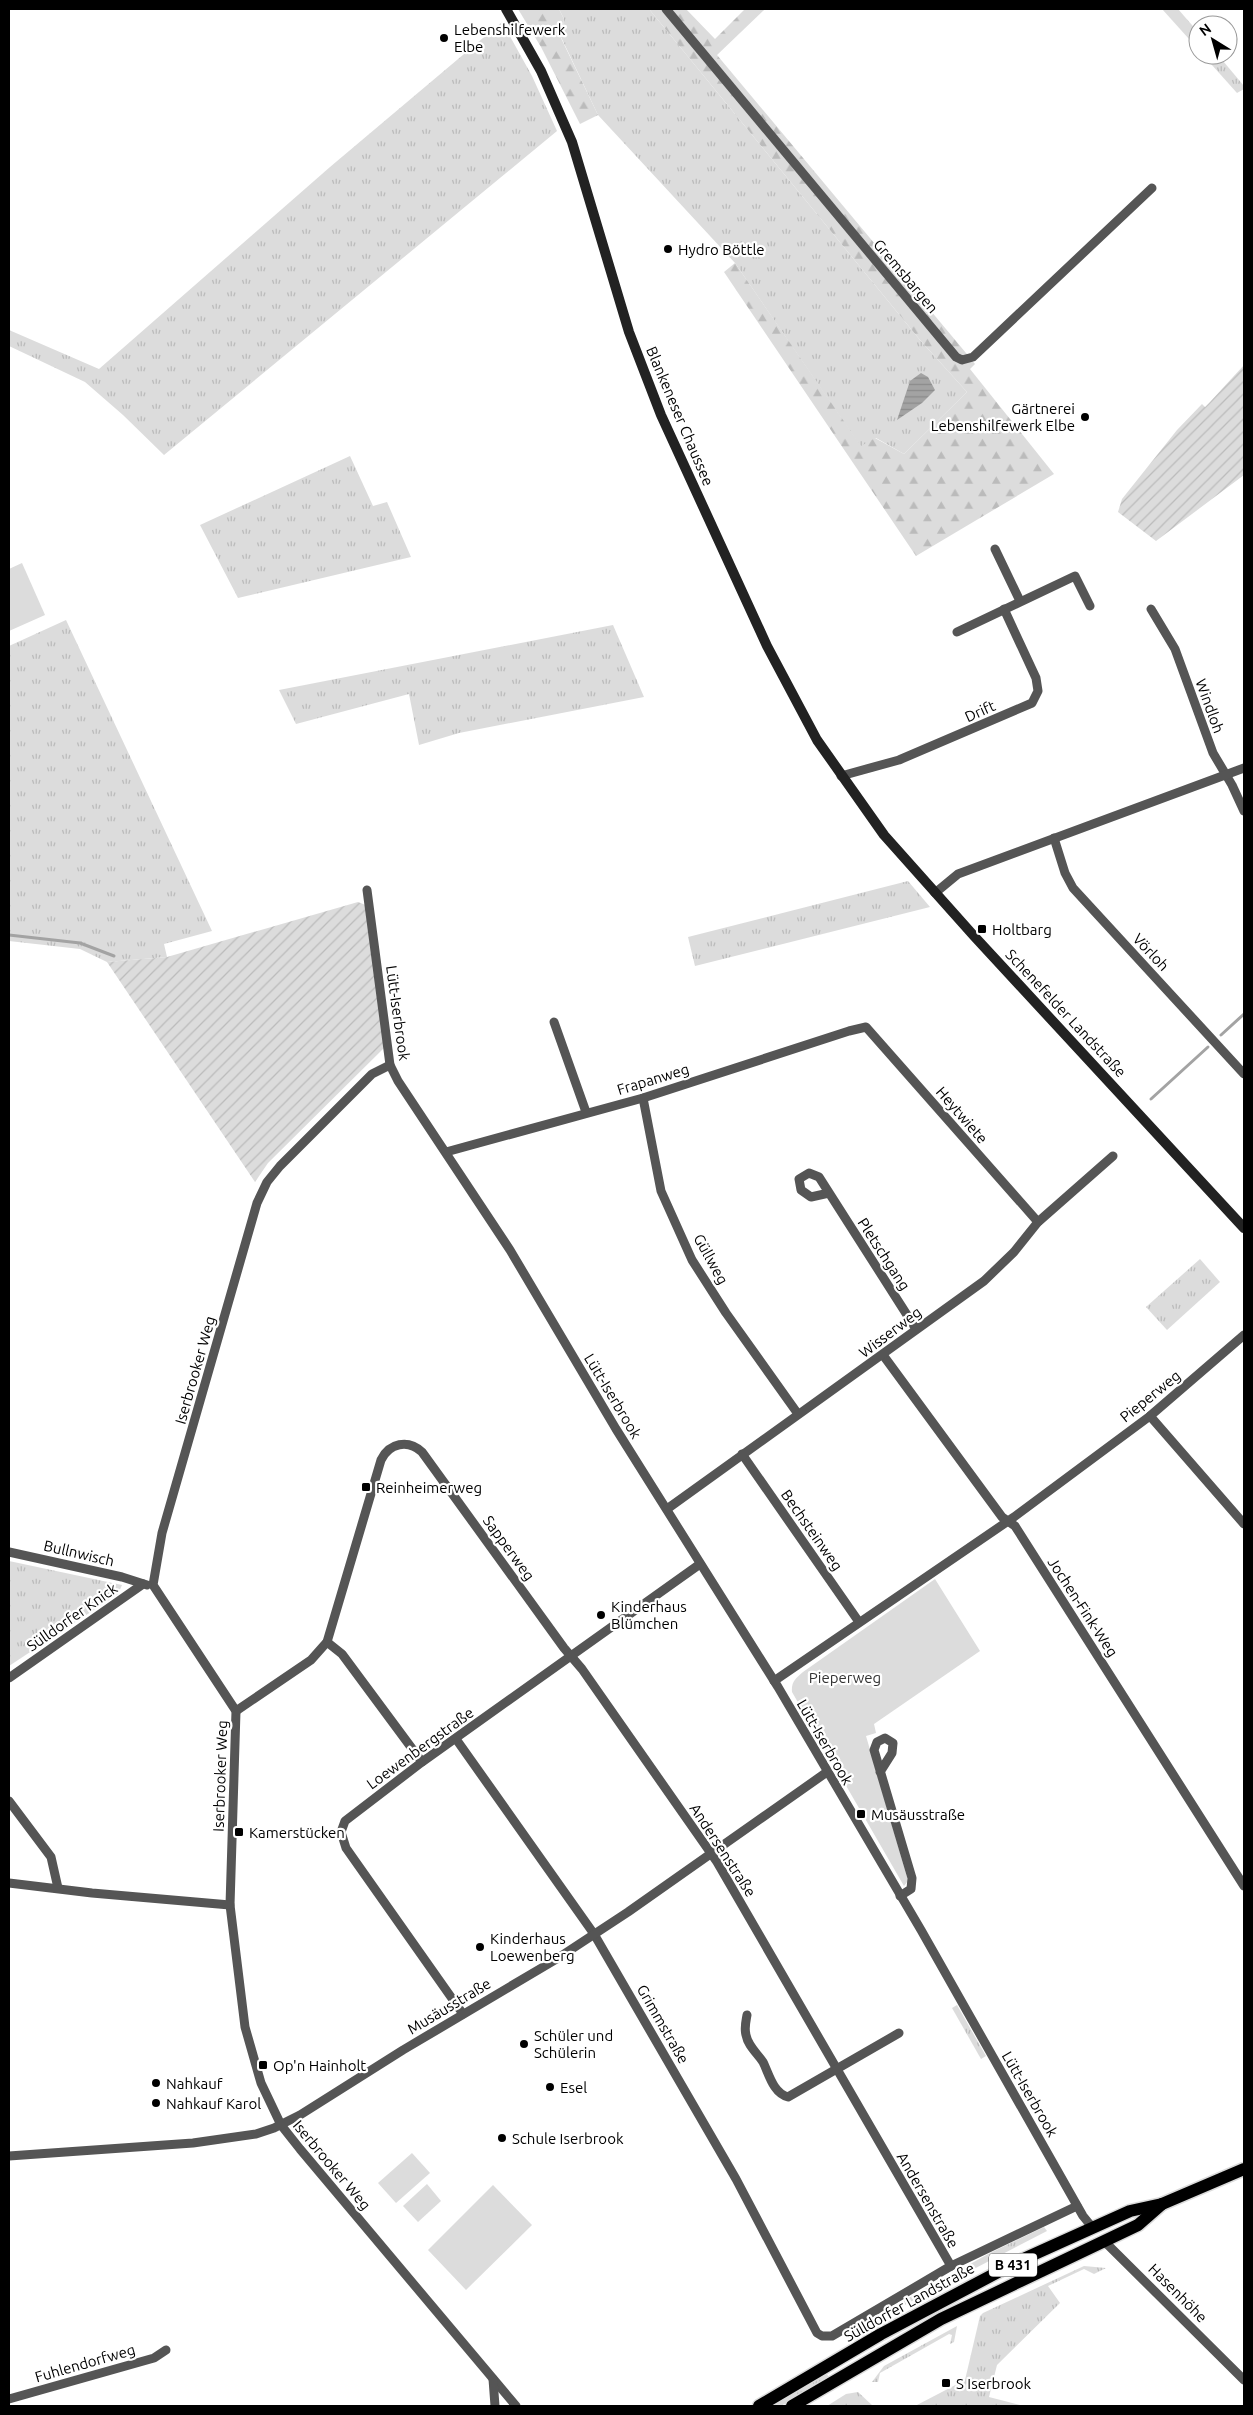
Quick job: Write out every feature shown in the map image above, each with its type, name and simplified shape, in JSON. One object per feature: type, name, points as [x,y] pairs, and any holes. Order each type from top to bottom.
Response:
[{"type":"main road","name":"Blankeneser Chaussee","points":[[506,9],[541,71],[572,142],[629,332],[661,415],[766,646],[802,715],[841,776],[870,816]]},
{"type":"main road","name":"Schenefelder Landstraße","points":[[870,816],[935,893],[1244,1228]]},
{"type":"main road","name":"Sülldorfer Landstraße","points":[[760,2406],[936,2304],[1092,2227],[1130,2211],[1162,2204],[1244,2169]]},
{"type":"main road","name":"Sülldorfer Landstraße","points":[[792,2406],[941,2319],[1138,2225],[1162,2204]]},
{"type":"main road","name":"Hasenhöhe","points":[[1092,2227],[1104,2241]]},
{"type":"street","name":"Gremsbargen","points":[[666,9],[956,357],[962,360],[973,357],[1152,188]]},
{"type":"street","points":[[994,549],[1020,601]]},
{"type":"street","points":[[957,632],[1075,576],[1090,606]]},
{"type":"street","name":"Drift","points":[[841,776],[899,760],[1032,703],[1038,691],[1036,678],[1004,609]]},
{"type":"street","name":"Windloh","points":[[1151,609],[1175,649],[1213,754],[1244,812]]},
{"type":"street","points":[[935,893],[958,874],[1244,768]]},
{"type":"street","name":"Vörloh","points":[[1054,838],[1065,873],[1073,888],[1244,1074]]},
{"type":"street","name":"Lütt-Iserbrook","points":[[367,890],[390,1065],[398,1081],[510,1250],[616,1429],[774,1681],[900,1896],[1077,2206],[1092,2227]]},
{"type":"street","points":[[554,1022],[586,1112]]},
{"type":"street","name":"Frapanweg","points":[[446,1152],[586,1112],[643,1098],[866,1027]]},
{"type":"street","name":"Heytwiete","points":[[866,1027],[1038,1222]]},
{"type":"street","name":"Iserbrooker Weg","points":[[390,1065],[372,1074],[280,1166],[267,1182],[257,1203],[162,1533],[153,1585],[236,1711],[230,1906],[234,1955],[248,2045],[261,2083],[281,2125],[516,2406]]},
{"type":"street","name":"Güllweg","points":[[643,1098],[661,1190],[692,1260],[726,1313],[798,1414]]},
{"type":"street","name":"Wisserweg","points":[[667,1509],[984,1281],[1014,1252],[1038,1222],[1113,1156]]},
{"type":"street","name":"Pletschgang","points":[[829,1194],[916,1329]]},
{"type":"street","name":"Pieperweg","points":[[774,1681],[1007,1521],[1150,1416],[1244,1334]]},
{"type":"street","name":"Jochen-Fink-Weg","points":[[883,1355],[1002,1517],[1015,1526],[1244,1886]]},
{"type":"street","points":[[1150,1416],[1244,1524]]},
{"type":"street","name":"Sapperweg","points":[[327,1642],[378,1469],[387,1451],[399,1444],[414,1445],[422,1452],[571,1656]]},
{"type":"street","name":"Bechsteinweg","points":[[742,1454],[860,1622]]},
{"type":"street","name":"Bullnwisch","points":[[9,1552],[122,1577],[143,1584]]},
{"type":"street","name":"Loewenbergstraße","points":[[463,2014],[346,1848],[342,1837],[342,1826],[350,1816],[422,1762],[700,1564]]},
{"type":"street","points":[[143,1584],[153,1585]]},
{"type":"street","name":"Sülldorfer Knick","points":[[9,1678],[143,1584]]},
{"type":"street","points":[[236,1711],[311,1660],[327,1642],[342,1654],[422,1762]]},
{"type":"street","name":"Andersenstraße","points":[[571,1656],[712,1854],[951,2266]]},
{"type":"street","name":"Grimmstraße","points":[[456,1739],[594,1934],[736,2179],[813,2326],[822,2336]]},
{"type":"street","name":"Musäusstraße","points":[[281,2125],[594,1934],[712,1854],[827,1772]]},
{"type":"street","points":[[880,1772],[912,1878],[911,1888],[900,1896]]},
{"type":"street","points":[[9,1801],[51,1857],[58,1888]]},
{"type":"street","points":[[9,1883],[230,1906]]},
{"type":"street","points":[[747,2015],[745,2032],[747,2040],[763,2062],[771,2081],[783,2096],[788,2097],[899,2033]]},
{"type":"street","points":[[9,2156],[193,2143],[256,2134],[281,2125]]},
{"type":"street","name":"Sülldorfer Landstraße","points":[[822,2336],[837,2333],[951,2266],[1077,2206]]},
{"type":"street","name":"Hasenhöhe","points":[[1104,2241],[1244,2380]]},
{"type":"street","name":"Fuhlendorfweg","points":[[9,2399],[154,2358],[166,2350]]},
{"type":"street","points":[[493,2379],[496,2406]]},
{"type":"green space","points":[[518,9],[559,9],[564,19],[561,38],[598,115],[580,124],[541,47]]},
{"type":"green space","points":[[559,9],[649,9],[920,340],[967,392],[904,454],[876,438],[861,447],[735,263],[598,115],[561,37],[564,19]]},
{"type":"green space","points":[[649,9],[686,9],[715,39],[745,9],[765,9],[717,55],[975,364],[970,369],[1054,474],[916,556],[724,272],[735,263],[861,446],[875,438],[904,454],[967,392],[920,340]]},
{"type":"green space","points":[[1162,9],[1178,9],[1188,20],[1188,38]]},
{"type":"green space","points":[[502,22],[532,76],[557,131],[164,455],[123,415],[85,382],[9,346],[9,330],[99,369],[330,167]]},
{"type":"green space","points":[[1212,65],[1226,65],[1244,86],[1244,89],[1237,93]]},
{"type":"green space","points":[[1244,365],[1244,475],[1156,541],[1118,512],[1122,499],[1177,430],[1202,404],[1205,407]]},
{"type":"green space","points":[[350,456],[373,506],[387,502],[411,557],[238,598],[200,525]]},
{"type":"green space","points":[[22,563],[45,615],[9,631],[9,569]]},
{"type":"green space","points":[[66,620],[212,931],[164,944],[167,957],[107,962],[80,949],[9,941],[9,646]]},
{"type":"green space","points":[[613,625],[644,697],[459,733],[419,745],[409,694],[296,724],[279,690]]},
{"type":"green space","points":[[908,881],[930,907],[695,966],[688,937]]},
{"type":"green space","points":[[358,902],[368,906],[384,1048],[268,1163],[255,1182],[107,962],[167,957]]},
{"type":"green space","points":[[1200,1259],[1220,1282],[1167,1330],[1146,1307]]},
{"type":"green space","points":[[9,1561],[122,1585],[118,1594],[9,1666]]},
{"type":"green space","points":[[935,1579],[980,1651],[874,1724],[876,1733],[866,1736],[907,1877],[907,1882],[904,1886],[792,1692],[792,1686],[794,1680],[803,1672]]},
{"type":"green space","points":[[957,2005],[986,2056],[981,2059],[952,2008]]},
{"type":"green space","points":[[412,2153],[430,2173],[396,2203],[378,2183]]},
{"type":"green space","points":[[427,2184],[441,2201],[418,2222],[403,2206]]},
{"type":"green space","points":[[493,2185],[532,2225],[466,2290],[428,2250]]},
{"type":"green space","points":[[1044,2227],[1047,2231],[889,2313],[887,2310],[990,2253]]},
{"type":"green space","points":[[1084,2266],[1106,2268],[1094,2274],[1084,2269],[1048,2286],[1060,2303],[997,2365],[989,2397],[1024,2406],[915,2406],[965,2380],[980,2316],[983,2313]]},
{"type":"green space","points":[[957,2326],[954,2342],[950,2344],[952,2335],[949,2334],[880,2373],[878,2382],[872,2382],[884,2366]]},
{"type":"green space","points":[[826,2373],[829,2377],[781,2406],[770,2406]]},
{"type":"green space","points":[[858,2392],[873,2406],[827,2406],[846,2394]]},
{"type":"shaded area","points":[[921,373],[928,377],[935,390],[922,403],[897,420],[910,381]]},
{"type":"waterway","points":[[9,935],[80,943],[114,956]]},
{"type":"waterway","points":[[1221,1035],[1244,1014]]},
{"type":"waterway","points":[[1151,1099],[1208,1047]]},
{"type":"place","name":"Lebenshilfewerk Elbe","points":[[444,38]]},
{"type":"place","name":"Hydro Böttle","points":[[668,249]]},
{"type":"place","name":"Gärtnerei Lebenshilfewerk Elbe","points":[[1085,417]]},
{"type":"place","name":"Holtbarg","points":[[982,929]]},
{"type":"place","name":"Reinheimerweg","points":[[366,1487]]},
{"type":"place","name":"Kinderhaus Blümchen","points":[[601,1615]]},
{"type":"place","name":"Musäusstraße","points":[[861,1814]]},
{"type":"place","name":"Kamerstücken","points":[[239,1832]]},
{"type":"place","name":"Kinderhaus Loewenberg","points":[[480,1947]]},
{"type":"place","name":"Schüler und Schülerin","points":[[524,2044]]},
{"type":"place","name":"Op'n Hainholt","points":[[263,2065]]},
{"type":"place","name":"Nahkauf","points":[[156,2083]]},
{"type":"place","name":"Esel","points":[[550,2087]]},
{"type":"place","name":"Nahkauf Karol","points":[[156,2103]]},
{"type":"place","name":"Schule Iserbrook","points":[[502,2138]]},
{"type":"place","name":"S Iserbrook","points":[[946,2383]]}]
